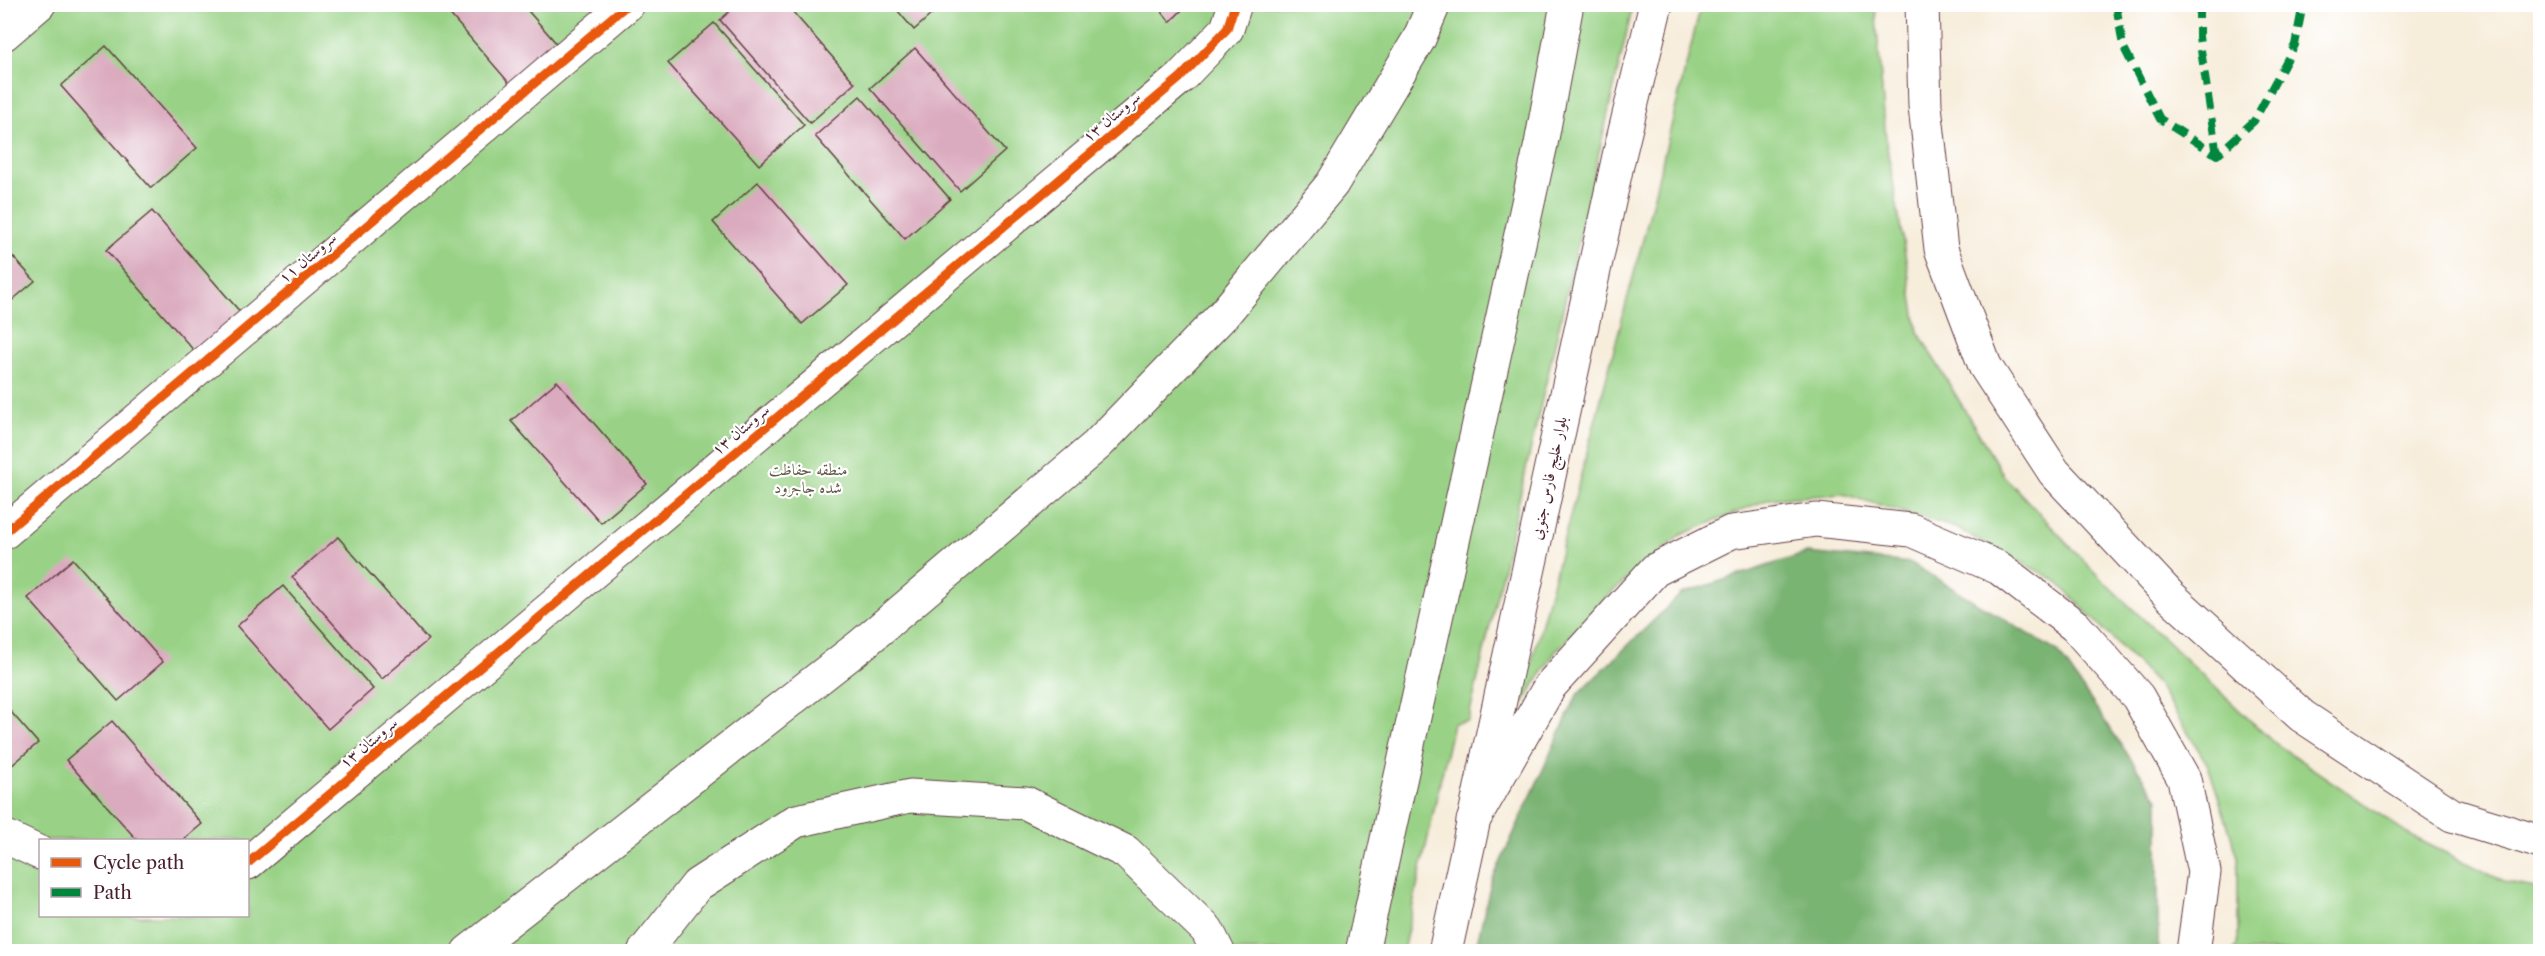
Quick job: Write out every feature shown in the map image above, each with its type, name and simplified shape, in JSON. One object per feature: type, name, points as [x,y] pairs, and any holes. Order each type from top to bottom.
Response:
[{"type":"main road","points":[[4,34],[39,4]]},
{"type":"main road","name":"سروستان ۱۱","points":[[4,533],[628,4]]},
{"type":"main road","name":"سروستان ۱۳","points":[[249,862],[1180,78],[1227,29],[1235,4]]},
{"type":"main road","points":[[468,951],[860,646],[1097,445],[1223,315],[1332,184],[1419,39],[1434,4]]},
{"type":"main road","points":[[1362,951],[1541,144],[1567,4]]},
{"type":"main road","name":"بلوار خلیج فارس جنوبی","points":[[1445,951],[1619,156],[1656,4]]},
{"type":"main road","points":[[1922,4],[1925,106],[1941,249],[1985,366],[2054,472],[2170,596],[2302,716],[2452,815],[2541,842]]},
{"type":"main road","points":[[1473,821],[1550,686],[1655,570],[1731,532],[1816,520],[1911,530],[1999,568],[2075,626],[2138,697],[2184,779],[2187,791],[2204,872],[2193,951]]},
{"type":"main road","points":[[644,951],[697,885],[796,821],[910,796],[1026,803],[1126,852],[1207,930],[1218,951]]},
{"type":"main road","points":[[4,836],[39,853]]},
{"type":"green space","name":"منطقه حفاظت شده جاجرود","points":[[5,5],[1633,5],[1468,721],[1453,723],[1403,951],[5,952]]},
{"type":"green space","points":[[1701,5],[1875,5],[1886,140],[1918,332],[2004,476],[2103,581],[2272,741],[2413,837],[2505,882],[2540,889],[2540,951],[2233,951],[2238,942],[2238,857],[2208,765],[2158,685],[2055,580],[1956,528],[1843,494],[1769,499],[1681,535],[1607,596],[1555,652],[1519,710],[1647,224]]},
{"type":"green space","points":[[1807,553],[1911,563],[2058,652],[2158,799],[2158,947],[2156,951],[1475,951],[1491,883],[1577,695],[1681,594]]},
{"type":"building","points":[[441,4],[522,4],[557,44],[511,85]]},
{"type":"building","points":[[738,4],[786,4],[855,83],[810,123],[720,20]]},
{"type":"building","points":[[892,4],[943,4],[914,30]]},
{"type":"building","points":[[1156,4],[1188,4],[1170,22]]},
{"type":"building","points":[[714,23],[804,125],[759,165],[668,63]]},
{"type":"building","points":[[106,46],[197,148],[151,188],[61,86]]},
{"type":"building","points":[[915,48],[1005,151],[960,191],[870,88]]},
{"type":"building","points":[[860,96],[950,199],[905,239],[815,136]]},
{"type":"building","points":[[758,182],[848,285],[802,324],[713,222]]},
{"type":"building","points":[[152,211],[242,314],[196,353],[106,250]]},
{"type":"building","points":[[4,247],[35,281],[4,307]]},
{"type":"building","points":[[557,381],[647,484],[601,523],[511,421]]},
{"type":"building","points":[[338,537],[428,640],[382,679],[292,577]]},
{"type":"building","points":[[73,559],[163,662],[118,701],[28,598]]},
{"type":"building","points":[[283,586],[373,689],[328,729],[237,626]]},
{"type":"building","points":[[4,704],[38,743],[4,772]]},
{"type":"building","points":[[112,721],[202,824],[184,839],[136,839],[66,760]]},
{"type":"marked path","points":[[2116,4],[2123,46],[2160,119],[2217,155],[2254,121],[2295,45],[2303,4]]},
{"type":"marked path","points":[[2199,4],[2199,37],[2217,155]]},
{"type":"cycle path","points":[[4,533],[628,4]]},
{"type":"cycle path","points":[[249,862],[1180,78],[1227,29],[1235,4]]}]
